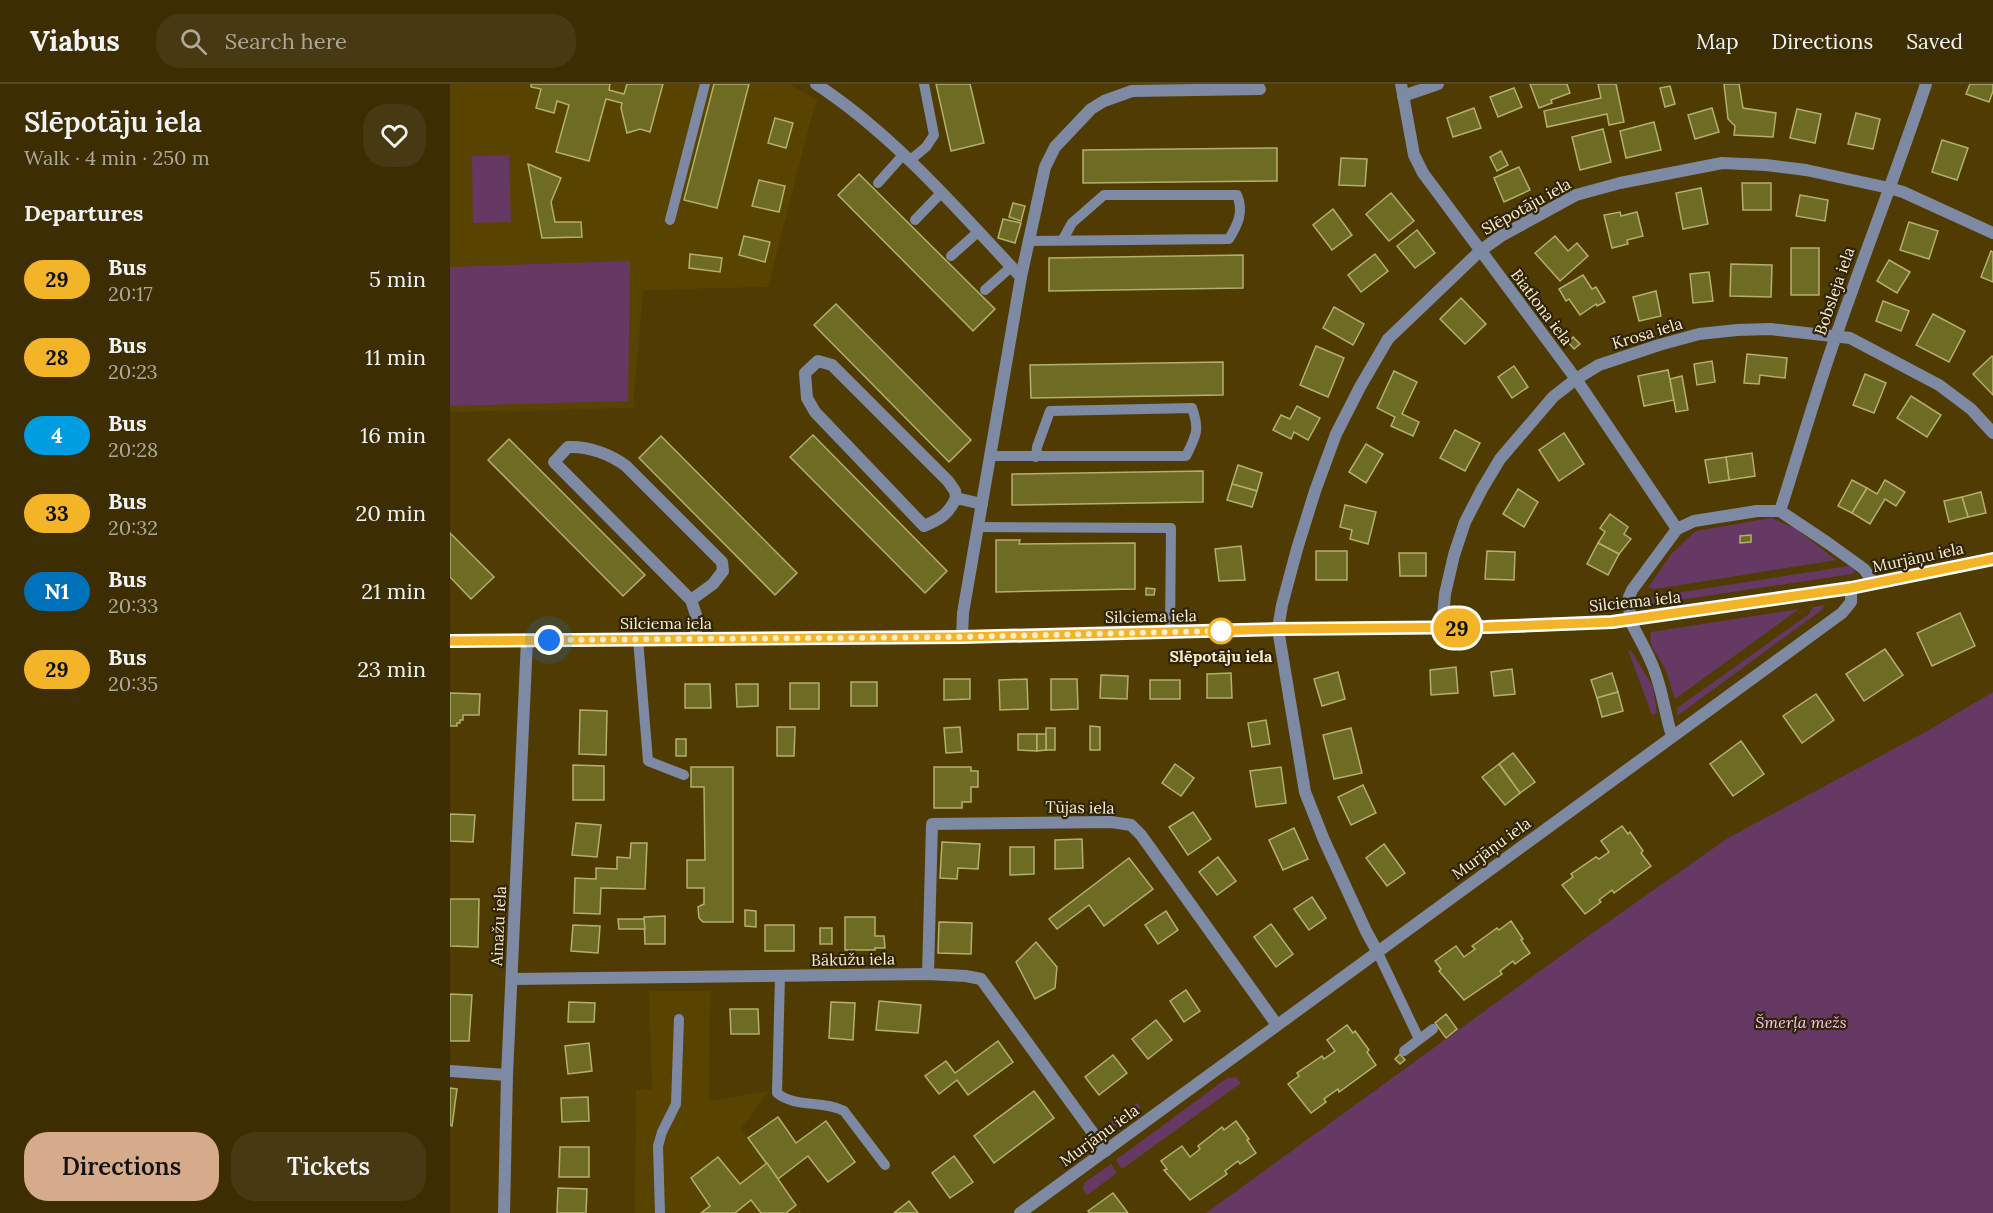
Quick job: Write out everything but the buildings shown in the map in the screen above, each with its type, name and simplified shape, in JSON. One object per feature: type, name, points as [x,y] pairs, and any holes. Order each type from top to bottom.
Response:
[{"type":"street","points":[[816,84],[847,104],[906,158],[1021,277]]},
{"type":"street","points":[[1402,90],[1438,84]]},
{"type":"street","name":"Bobsleja iela","points":[[1780,511],[1836,337],[1926,84]]},
{"type":"street","points":[[962,637],[963,613],[1021,277],[1045,167],[1054,147],[1091,109],[1104,101],[1132,92],[1260,89]]},
{"type":"street","name":"Biatlona iela","points":[[1402,90],[1414,155],[1423,173],[1576,379],[1677,529]]},
{"type":"street","name":"Slēpotāju iela","points":[[1377,951],[1324,840],[1305,792],[1278,629],[1297,549],[1336,434],[1388,339],[1480,251],[1501,236],[1575,195],[1620,183],[1722,163],[1806,170],[1889,188],[1903,192],[1993,233]]},
{"type":"street","name":"Krosa iela","points":[[1442,628],[1445,594],[1454,555],[1465,522],[1482,489],[1500,459],[1553,397],[1599,365],[1699,334],[1770,329],[1850,338],[1939,385],[1971,409],[1993,433]]},
{"type":"street","points":[[818,361],[832,365],[948,481],[955,491],[956,498],[950,511],[942,519],[924,526],[815,412],[807,398],[805,373],[818,361]]},
{"type":"street","points":[[691,600],[713,584],[723,572],[722,562],[626,466],[582,446],[568,447],[554,462],[691,600],[696,615],[696,639]]},
{"type":"street","points":[[956,498],[982,504]]},
{"type":"street","points":[[1672,736],[1654,669],[1630,620],[1629,597],[1677,529],[1694,521],[1757,511],[1780,511],[1864,569],[1874,583]]},
{"type":"street","name":"Murjāņu iela","points":[[1020,1213],[1842,613],[1851,602],[1851,588],[1993,559]]},
{"type":"street","name":"Silciema iela","points":[[450,641],[962,637],[1278,629],[1442,628],[1630,620],[1851,588]]},
{"type":"street","name":"Ainažu iela","points":[[504,1213],[507,1075],[527,640]]},
{"type":"street","name":"Tūjas iela","points":[[928,974],[932,824],[1111,822],[1131,825],[1141,835],[1277,1025]]},
{"type":"street","name":"Bākūžu iela","points":[[512,980],[928,974],[981,979],[1106,1151]]},
{"type":"street","points":[[450,1071],[507,1075]]},
{"type":"lane","points":[[670,220],[705,84]]},
{"type":"lane","points":[[878,183],[906,158],[926,147],[934,135],[924,84]]},
{"type":"lane","points":[[915,220],[941,193]]},
{"type":"lane","points":[[1028,241],[1062,241],[1229,239],[1239,221],[1241,204],[1237,195],[1104,195],[1072,223],[1062,241]]},
{"type":"lane","points":[[951,256],[978,232]]},
{"type":"lane","points":[[985,290],[1011,267]]},
{"type":"lane","points":[[990,456],[1036,457],[1186,456],[1198,424],[1192,408],[1050,411],[1037,447],[1036,457]]},
{"type":"lane","points":[[978,527],[1171,528],[1170,632]]},
{"type":"lane","points":[[638,639],[648,761],[684,775]]},
{"type":"lane","points":[[1377,951],[1419,1039]]},
{"type":"lane","points":[[780,976],[777,1093],[784,1100],[834,1106],[844,1111],[885,1166]]},
{"type":"lane","points":[[660,1213],[658,1146],[662,1132],[676,1104],[679,1018]]},
{"type":"lane","points":[[1404,1051],[1433,1029]]},
{"type":"shaded area","points":[[450,84],[789,84],[816,100],[768,287],[643,290],[633,408],[450,412]]},
{"type":"shaded area","points":[[649,991],[710,991],[709,1101],[768,1091],[741,1129],[802,1213],[635,1213],[636,1090],[652,1089]]},
{"type":"green space","points":[[509,155],[511,222],[473,223],[472,156]]},
{"type":"green space","points":[[630,261],[628,401],[450,406],[450,267]]},
{"type":"green space","points":[[1771,518],[1796,529],[1836,560],[1655,589],[1648,588],[1672,553],[1696,531]]},
{"type":"green space","points":[[1849,566],[1855,570],[1852,574],[1640,606],[1644,598]]},
{"type":"green space","points":[[1824,605],[1823,609],[1677,716],[1677,708],[1809,614],[1813,607]]},
{"type":"green space","points":[[1799,609],[1675,699],[1666,671],[1652,645],[1651,632]]},
{"type":"green space","points":[[1628,650],[1632,652],[1653,687],[1657,713],[1652,715]]},
{"type":"green space","name":"Šmerļa mežs","points":[[1993,692],[1993,1213],[1206,1213],[1591,934],[1728,838],[1929,730]]},
{"type":"green space","points":[[1236,1077],[1241,1083],[1122,1169],[1116,1160],[1227,1078]]},
{"type":"green space","points":[[1137,1103],[1141,1107],[1111,1129],[1103,1128]]},
{"type":"green space","points":[[1111,1164],[1117,1173],[1087,1195],[1083,1189],[1084,1183]]},
{"type":"bus line","name":"29","points":[[450,641],[962,637],[1278,629],[1486,627],[1612,622],[1851,588],[1993,559]]},
{"type":"place","name":"Slēpotāju iela","points":[[1221,631]]},
{"type":"route","points":[[549,640],[962,637],[1221,631]]}]
